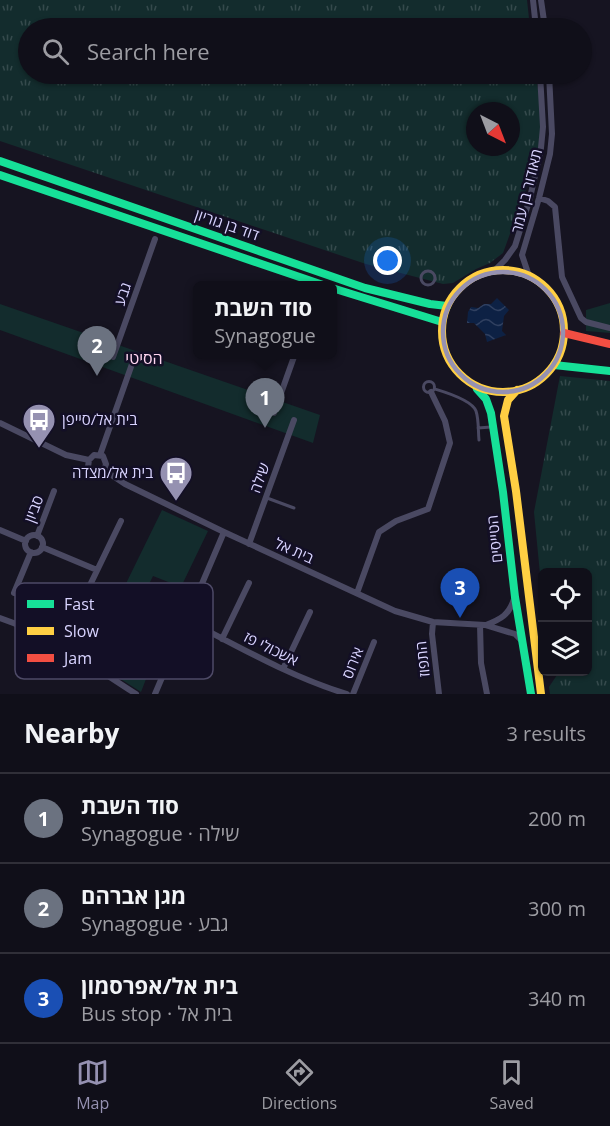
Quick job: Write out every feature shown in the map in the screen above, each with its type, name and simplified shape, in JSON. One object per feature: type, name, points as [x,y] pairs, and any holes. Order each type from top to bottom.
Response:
[{"type":"main road","name":"דוד בן גוריון","points":[[0,161],[365,288],[447,306]]},
{"type":"main road","name":"דוד בן גוריון","points":[[0,175],[314,281]]},
{"type":"main road","points":[[519,272],[529,276],[548,290],[560,310],[564,333],[554,365],[534,384],[518,390],[488,391],[474,386],[450,363],[442,341],[442,322],[447,306],[461,286],[482,273],[519,272]]},
{"type":"main road","points":[[337,289],[442,322]]},
{"type":"main road","points":[[564,333],[610,344]]},
{"type":"main road","points":[[554,365],[610,371]]},
{"type":"main road","name":"הטייסים","points":[[474,386],[486,399],[493,427],[515,597],[531,694]]},
{"type":"main road","name":"הטייסים","points":[[518,390],[508,400],[504,416],[516,491],[541,694]]},
{"type":"street","points":[[533,0],[535,18]]},
{"type":"street","points":[[541,0],[544,18]]},
{"type":"street","name":"תאודור בן עמר","points":[[494,271],[514,246],[530,198],[541,148],[543,127],[541,84]]},
{"type":"street","name":"תאודור בן עמר","points":[[529,276],[522,255],[550,154],[552,134],[550,84]]},
{"type":"street","points":[[539,198],[555,207],[562,277],[581,318],[586,322],[610,328]]},
{"type":"street","name":"גבע","points":[[113,357],[155,239]]},
{"type":"street","points":[[274,413],[293,359]]},
{"type":"street","points":[[100,455],[132,364]]},
{"type":"street","points":[[357,593],[379,532],[396,521],[428,509],[450,443],[445,421],[433,390]]},
{"type":"street","name":"שילה","points":[[249,544],[294,420]]},
{"type":"street","points":[[0,423],[66,455],[88,460]]},
{"type":"street","points":[[94,455],[100,455],[106,461],[104,470],[98,473],[92,471],[88,467],[88,460],[94,455]]},
{"type":"street","name":"בית אל","points":[[104,470],[125,483],[224,532],[395,610],[433,622],[482,625],[515,634],[522,641]]},
{"type":"street","name":"סביון","points":[[37,536],[54,491]]},
{"type":"street","points":[[91,583],[121,521]]},
{"type":"street","points":[[0,530],[26,541]]},
{"type":"street","points":[[203,583],[224,532]]},
{"type":"street","points":[[26,541],[29,537],[37,536],[41,539],[42,547]]},
{"type":"street","points":[[26,541],[27,548],[31,552]]},
{"type":"street","points":[[42,547],[97,570]]},
{"type":"street","points":[[31,552],[36,552],[42,547]]},
{"type":"street","points":[[18,583],[31,552]]},
{"type":"street","points":[[222,639],[249,583]]},
{"type":"street","points":[[487,694],[481,663],[482,625],[501,619],[510,610],[515,597]]},
{"type":"street","points":[[283,669],[310,612]]},
{"type":"street","points":[[0,618],[15,624]]},
{"type":"street","name":"התפוז","points":[[433,622],[432,634],[439,694]]},
{"type":"street","name":"אשכולי פז","points":[[213,634],[319,685],[348,694]]},
{"type":"street","name":"אירוס","points":[[353,694],[374,642]]},
{"type":"street","points":[[113,679],[136,694]]},
{"type":"street","points":[[155,694],[161,679]]},
{"type":"street","points":[[315,694],[319,685]]},
{"type":"lane","points":[[426,270],[431,271],[435,276],[429,285],[424,284],[420,279],[426,270]]},
{"type":"lane","points":[[433,390],[451,394],[472,406],[476,411],[479,440]]},
{"type":"lane","points":[[478,428],[493,427]]},
{"type":"lane","points":[[266,497],[294,508]]},
{"type":"highlighted area","points":[[482,274],[529,276],[548,290],[560,310],[564,333],[558,357],[544,376],[523,389],[500,392],[474,386],[457,372],[445,352],[442,328],[447,306],[461,286]]},
{"type":"green space","points":[[0,0],[527,0],[529,18],[18,18],[18,84],[537,84],[544,135],[503,253],[490,263],[453,283],[443,284],[366,264],[0,141]]},
{"type":"green space","points":[[610,303],[610,333],[586,331],[586,310]]},
{"type":"green space","points":[[0,304],[320,415],[313,443],[0,330]]},
{"type":"green space","points":[[560,376],[610,381],[610,694],[550,694],[549,687],[556,676],[592,676],[592,568],[539,568],[534,512]]},
{"type":"green space","points":[[162,510],[208,531],[183,583],[171,583],[153,576],[150,583],[126,583]]},
{"type":"green space","points":[[121,679],[146,679],[141,692]]},
{"type":"water","points":[[497,298],[509,310],[504,316],[502,331],[506,335],[487,342],[485,334],[474,323],[467,323],[468,312],[471,307],[478,308],[484,304],[491,304]]},
{"type":"traffic: fast","points":[[0,161],[365,288],[447,306]]},
{"type":"traffic: fast","points":[[0,175],[311,281]]},
{"type":"traffic: fast","points":[[337,290],[442,322]]},
{"type":"traffic: fast","points":[[554,365],[610,371]]},
{"type":"traffic: fast","points":[[477,389],[486,399],[491,413],[515,597],[531,694]]},
{"type":"traffic: slow","points":[[503,270],[526,275],[537,280],[546,288],[554,297],[559,308],[564,331],[559,354],[554,365],[546,374],[537,382],[526,387],[503,392],[480,387],[469,382],[460,374],[452,365],[447,354],[442,331],[447,308],[452,297],[460,288],[469,280],[480,275],[503,270]]},
{"type":"traffic: slow","points":[[517,390],[508,400],[504,416],[516,491],[541,694]]},
{"type":"traffic: jam","points":[[564,333],[610,344]]},
{"type":"place","name":"מגן אברהם","points":[[97,376]]},
{"type":"place","name":"סוד השבת","points":[[265,428]]},
{"type":"place","name":"בית אל/סייפן","points":[[39,449]]},
{"type":"place","name":"בית אל/מצדה","points":[[176,502]]},
{"type":"place","name":"בית אל/אפרסמון","points":[[460,618]]},
{"type":"district","name":"הסיטי","points":[[144,358]]}]
